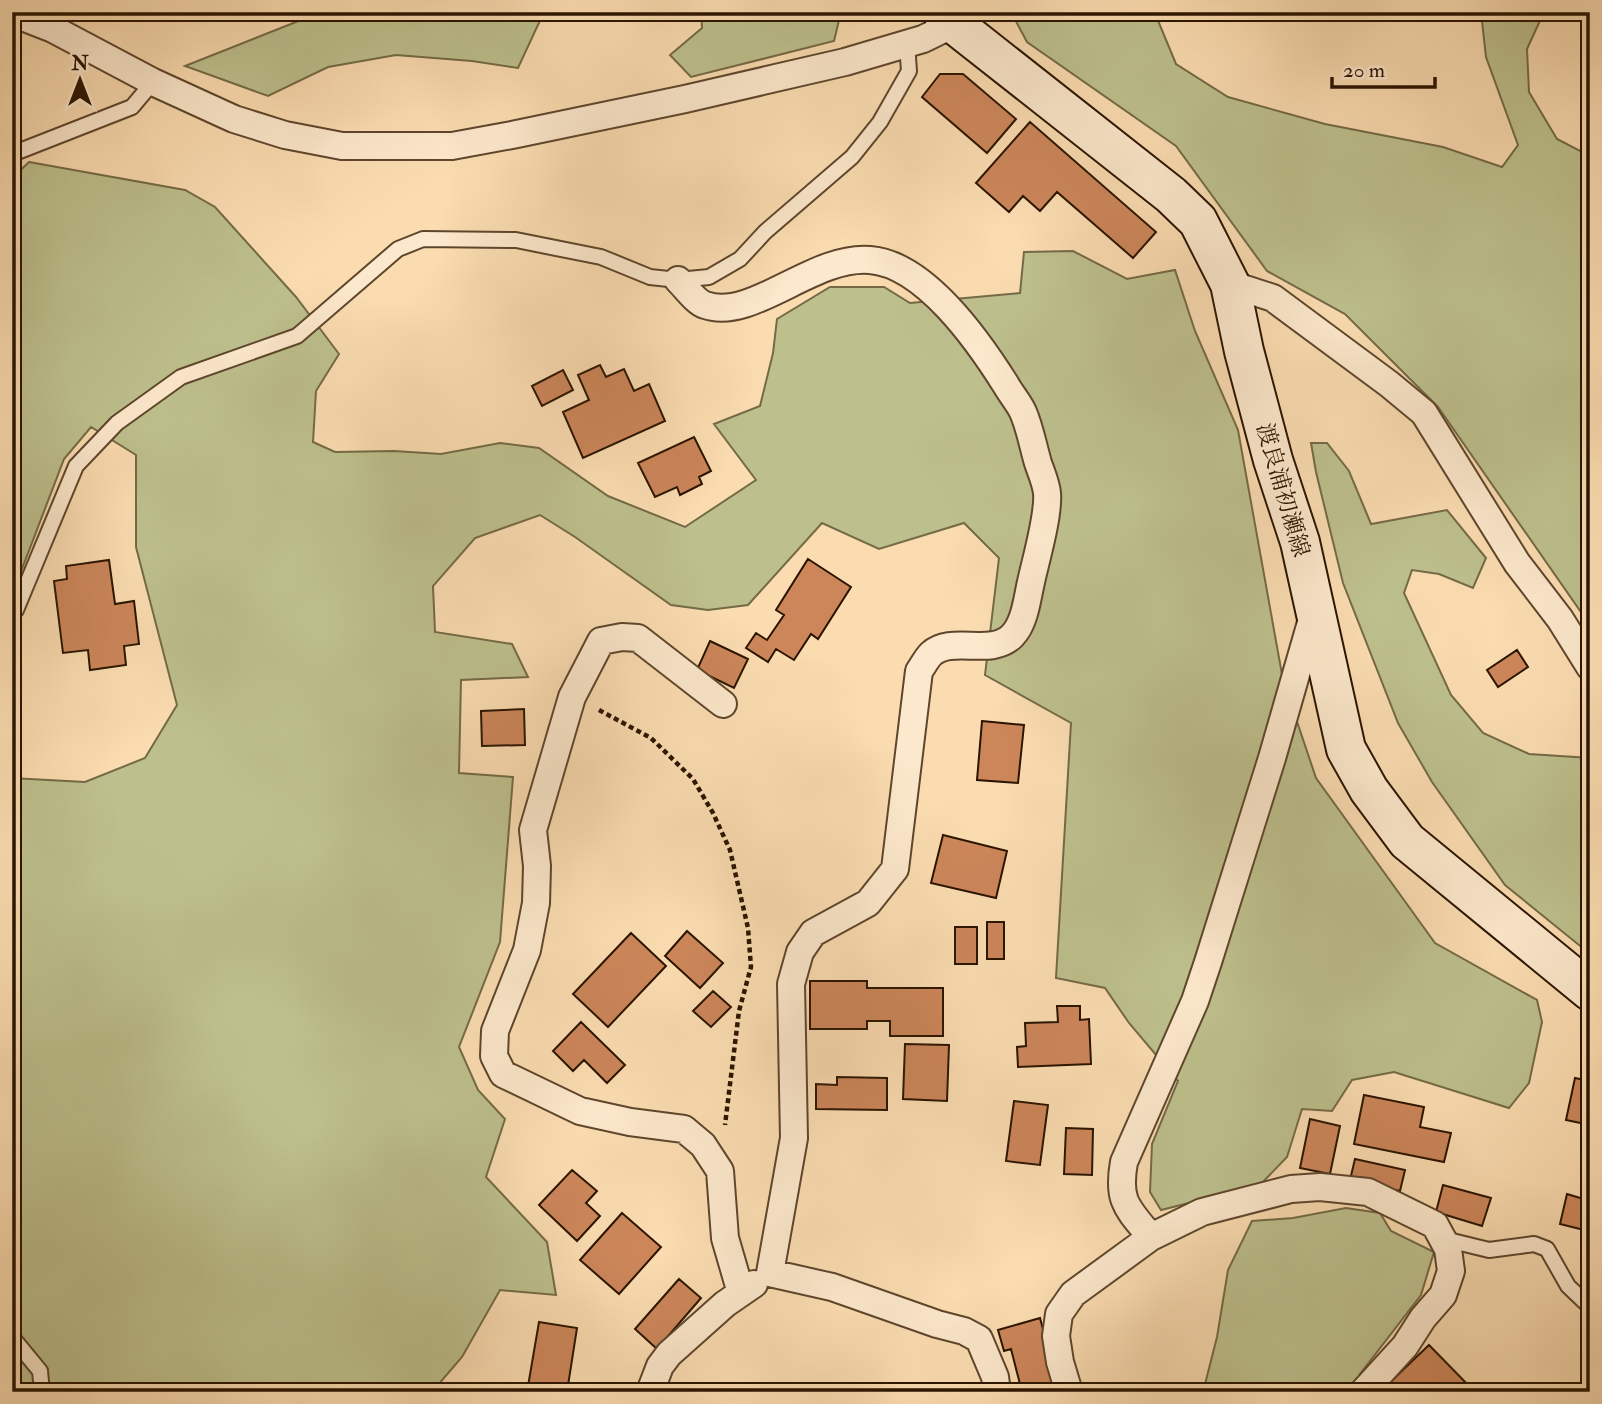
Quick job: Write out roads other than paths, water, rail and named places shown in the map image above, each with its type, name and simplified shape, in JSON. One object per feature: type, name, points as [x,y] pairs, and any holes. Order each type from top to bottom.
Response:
[{"type":"main road","name":"渡良浦初瀬線","points":[[948,18],[1171,195],[1198,221],[1230,284],[1247,363],[1273,460],[1300,542],[1346,749],[1369,790],[1407,841],[1590,992]]},
{"type":"street","points":[[12,13],[52,29],[153,82],[234,119],[285,135],[342,146],[452,146],[685,99],[845,62],[907,44],[948,18]]},
{"type":"street","points":[[650,1392],[660,1366],[669,1354],[725,1304],[770,1273],[794,1138],[791,984],[800,952],[813,933],[867,903],[895,869],[919,671],[932,653],[950,646],[994,645],[1011,637],[1021,620],[1041,542],[1047,494],[1023,412],[993,365],[968,330],[932,293],[897,267],[870,260],[838,262],[737,307],[720,309],[703,305],[678,280]]},
{"type":"street","points":[[1230,284],[1273,298],[1424,413],[1517,563],[1560,619],[1590,667]]},
{"type":"street","points":[[1151,1237],[1126,1207],[1120,1183],[1124,1162],[1195,1001],[1272,758],[1315,607]]},
{"type":"street","points":[[723,704],[638,638],[622,637],[601,641],[572,697],[533,830],[537,866],[536,903],[527,950],[495,1031],[494,1056],[503,1074],[580,1111],[630,1122],[684,1129],[703,1145],[720,1171],[725,1238],[741,1293]]},
{"type":"street","points":[[1069,1392],[1056,1336],[1059,1314],[1073,1294],[1151,1237],[1202,1212],[1292,1189],[1320,1187],[1368,1192],[1435,1225],[1448,1249],[1451,1270],[1443,1295],[1423,1318],[1405,1346],[1363,1392]]},
{"type":"street","points":[[770,1273],[832,1287],[964,1331],[979,1339],[995,1377],[997,1392]]},
{"type":"lane","points":[[12,614],[20,601],[76,466],[117,423],[181,377],[297,336],[398,249],[423,239],[516,240],[601,257],[650,277],[678,280],[709,278],[740,259],[765,232],[852,157],[880,122],[909,71],[907,44]]},
{"type":"lane","points":[[12,154],[132,107],[153,82]]},
{"type":"lane","points":[[1442,1239],[1489,1250],[1535,1244],[1547,1249],[1568,1286],[1590,1307]]},
{"type":"lane","points":[[12,1337],[40,1371],[42,1392]]}]
